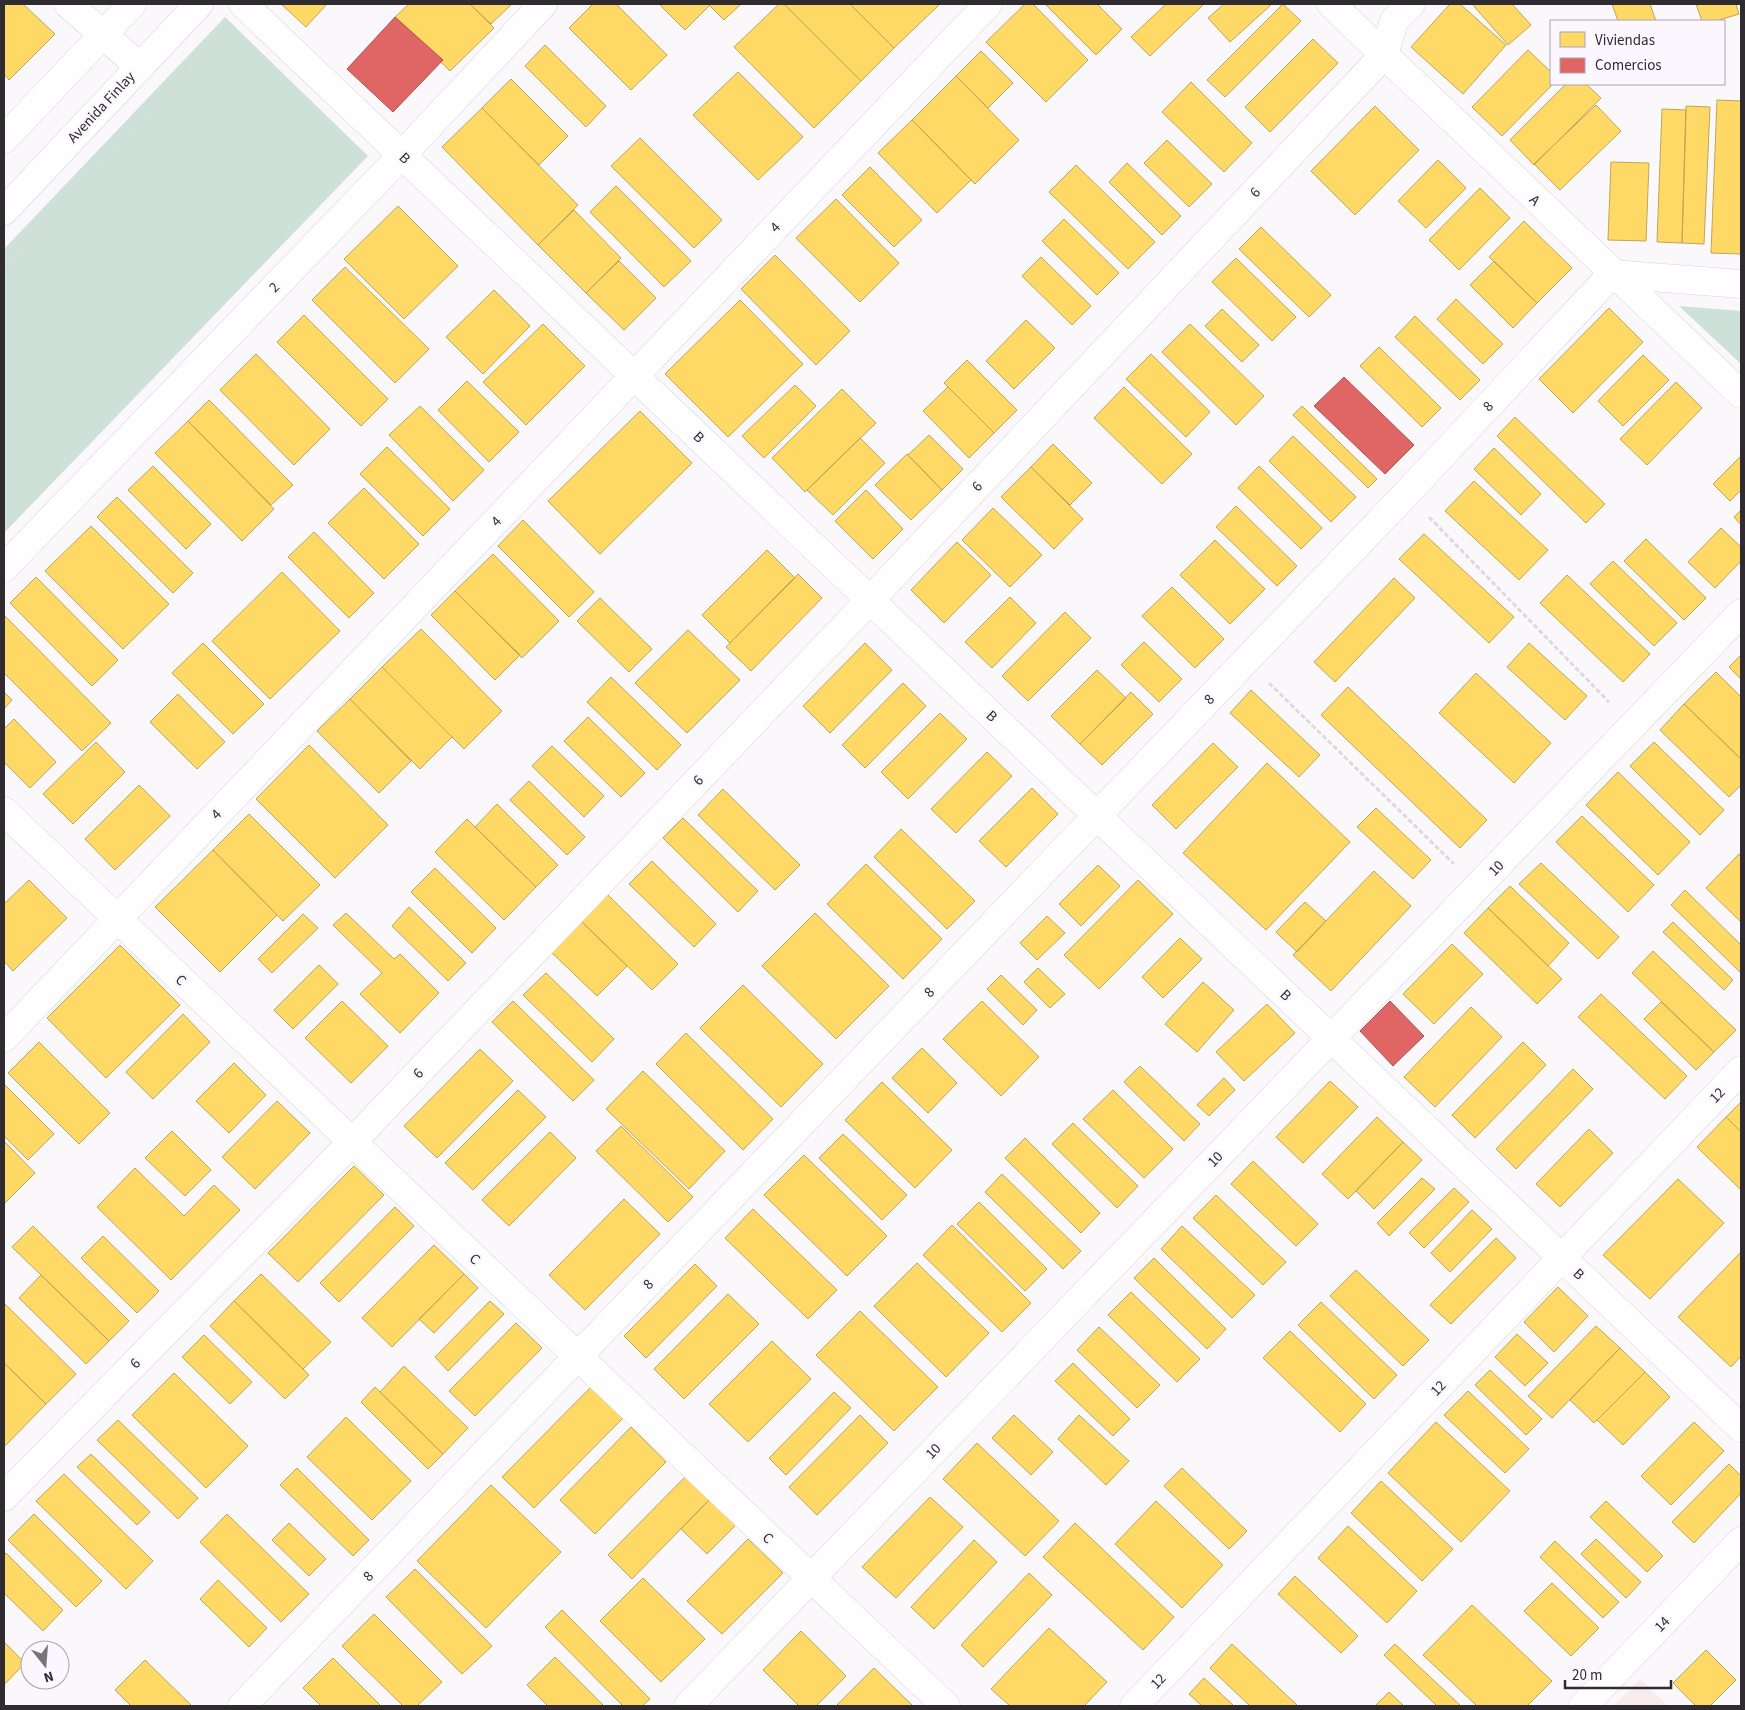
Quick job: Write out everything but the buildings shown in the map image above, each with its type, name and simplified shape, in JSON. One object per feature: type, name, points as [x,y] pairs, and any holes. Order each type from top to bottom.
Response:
[{"type":"street","points":[[68,4],[102,36],[140,67]]},
{"type":"street","points":[[4,138],[132,4]]},
{"type":"street","name":"Avenida Finlay","points":[[4,211],[199,4]]},
{"type":"street","name":"2","points":[[4,568],[402,154],[543,4]]},
{"type":"street","name":"4","points":[[4,1038],[116,918],[988,4]]},
{"type":"street","name":"A","points":[[1331,4],[1612,274],[1741,394]]},
{"type":"street","points":[[1384,55],[1394,21],[1411,4]]},
{"type":"street","name":"B","points":[[246,6],[1741,1428]]},
{"type":"street","name":"6","points":[[4,1498],[352,1142],[870,600],[1384,55]]},
{"type":"street","points":[[1612,274],[1741,284]]},
{"type":"street","name":"8","points":[[242,1706],[1406,494],[1612,274]]},
{"type":"street","name":"10","points":[[688,1706],[1741,613]]},
{"type":"street","name":"C","points":[[4,811],[946,1706]]},
{"type":"street","name":"12","points":[[1134,1706],[1741,1070]]},
{"type":"street","name":"14","points":[[1582,1706],[1741,1541]]},
{"type":"path","points":[[4,268],[246,6]]},
{"type":"path","points":[[1406,494],[1632,726]]},
{"type":"path","points":[[1246,661],[1478,887]]},
{"type":"shaded area","points":[[1640,1679],[1668,1706],[1613,1706]]},
{"type":"green space","points":[[225,17],[368,156],[4,533],[4,249]]},
{"type":"green space","points":[[1679,306],[1741,311],[1741,364]]}]
